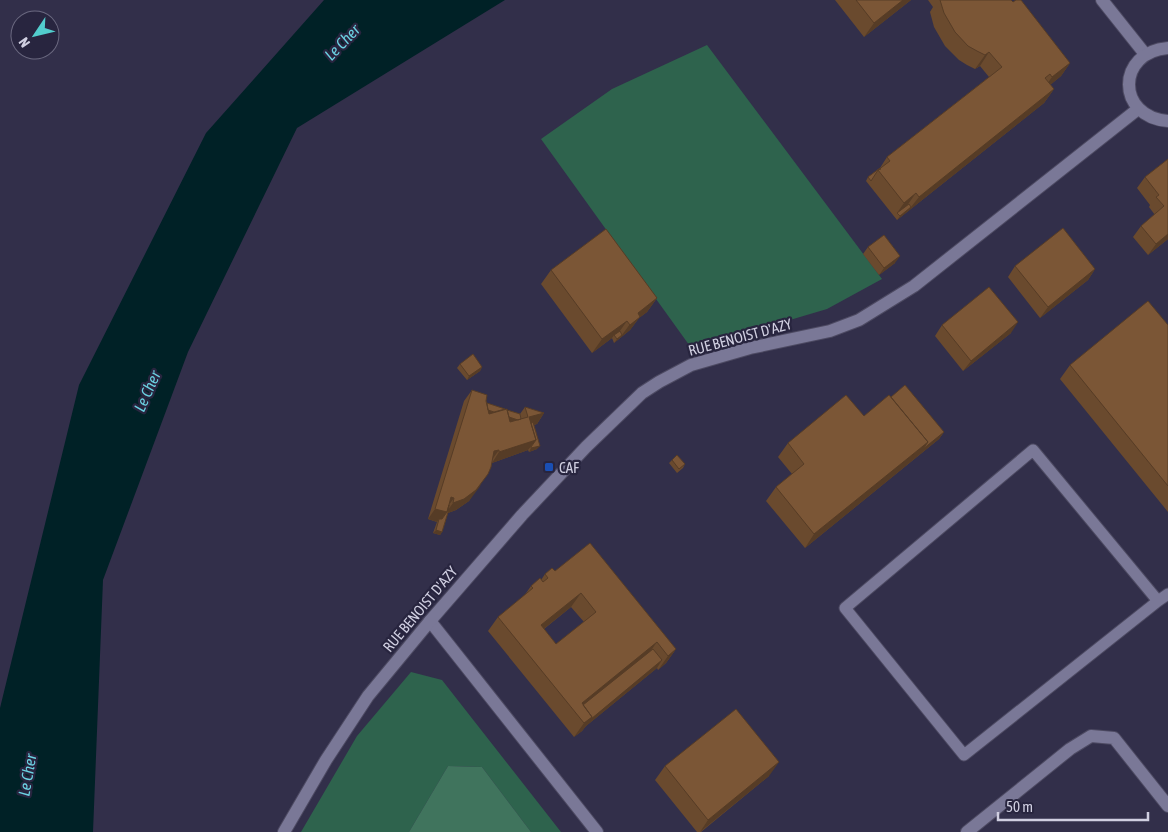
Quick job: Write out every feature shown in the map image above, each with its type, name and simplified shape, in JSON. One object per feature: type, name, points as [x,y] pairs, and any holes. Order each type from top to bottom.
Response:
[{"type":"street","points":[[1102,0],[1145,54]]},
{"type":"street","points":[[1168,48],[1156,49],[1145,54],[1136,63],[1130,74],[1129,86],[1132,98],[1138,109],[1147,116],[1157,120],[1168,121]]},
{"type":"street","name":"RUE BENOIST D'AZY","points":[[284,832],[326,760],[368,696],[522,515],[586,447],[642,393],[691,365],[750,348],[830,331],[859,320],[914,286],[1138,109]]},
{"type":"street","points":[[430,621],[597,832]]},
{"type":"street","points":[[967,832],[1070,749],[1091,736],[1114,738],[1168,806]]},
{"type":"lane","points":[[1158,601],[1033,450],[845,608],[964,755],[1168,594]]},
{"type":"green space","points":[[707,45],[882,279],[827,309],[692,349],[541,139],[612,89]]},
{"type":"green space","points":[[411,672],[442,680],[561,832],[531,832],[482,767],[448,766],[409,832],[301,832],[357,736]]},
{"type":"green space","points":[[448,766],[482,767],[531,832],[409,832]]},
{"type":"water","name":"Le Cher","points":[[324,0],[505,0],[297,128],[188,352],[103,580],[93,832],[0,832],[0,708],[79,385],[206,133]]},
{"type":"building","points":[[856,0],[903,0],[874,23]]},
{"type":"building","points":[[940,0],[1011,0],[1013,2],[1021,0],[1070,63],[1052,77],[1050,74],[1045,78],[1054,89],[919,197],[916,193],[904,203],[878,170],[890,161],[887,157],[1002,67],[989,52],[985,55],[968,46],[955,32],[944,13]]},
{"type":"building","points":[[1168,159],[1168,234],[1156,244],[1141,226],[1164,206],[1156,197],[1159,195],[1145,177]]},
{"type":"building","points":[[880,168],[881,169],[878,170],[871,181],[868,177]]},
{"type":"building","points":[[909,204],[911,207],[900,216],[897,213]]},
{"type":"building","points":[[1063,228],[1095,269],[1048,307],[1015,266]]},
{"type":"building","points":[[606,229],[657,298],[638,313],[640,317],[630,325],[627,321],[602,339],[551,270]]},
{"type":"building","points":[[884,235],[900,256],[884,268],[868,247]]},
{"type":"building","points":[[989,287],[1018,322],[971,361],[942,325]]},
{"type":"building","points":[[1148,301],[1168,325],[1168,486],[1070,365]]},
{"type":"building","points":[[620,331],[622,335],[617,339],[614,335]]},
{"type":"building","points":[[473,354],[482,367],[469,376],[460,364]]},
{"type":"building","points":[[905,385],[944,432],[923,449],[928,442],[891,397]]},
{"type":"building","points":[[472,390],[487,395],[486,401],[489,414],[507,409],[510,422],[528,417],[525,407],[544,413],[529,417],[536,440],[499,452],[499,450],[494,451],[488,474],[476,490],[464,499],[453,503],[454,498],[451,497],[447,512],[435,509]]},
{"type":"building","points":[[846,395],[864,416],[889,395],[928,442],[814,534],[776,487],[804,464],[788,443]]},
{"type":"building","points":[[487,403],[505,409],[494,412],[488,410]]},
{"type":"building","points":[[507,410],[520,414],[521,419],[509,417]]},
{"type":"building","points":[[533,422],[540,446],[531,448],[536,440],[531,423]]},
{"type":"building","points":[[677,455],[685,464],[679,469],[672,460]]},
{"type":"building","points":[[449,505],[442,532],[436,530],[439,519],[442,519],[447,512]]},
{"type":"building","points":[[590,543],[676,649],[668,656],[657,642],[582,703],[592,717],[584,723],[498,617],[533,588],[531,586],[540,578],[543,582],[548,578],[545,574],[552,568],[555,571]],"holes":[[[581,593],[596,612],[556,644],[541,625]]]},
{"type":"building","points":[[653,649],[662,660],[591,719],[592,717],[583,705]]},
{"type":"building","points":[[736,709],[779,762],[708,820],[665,766]]},
{"type":"place","name":"CAF","points":[[549,467]]}]
